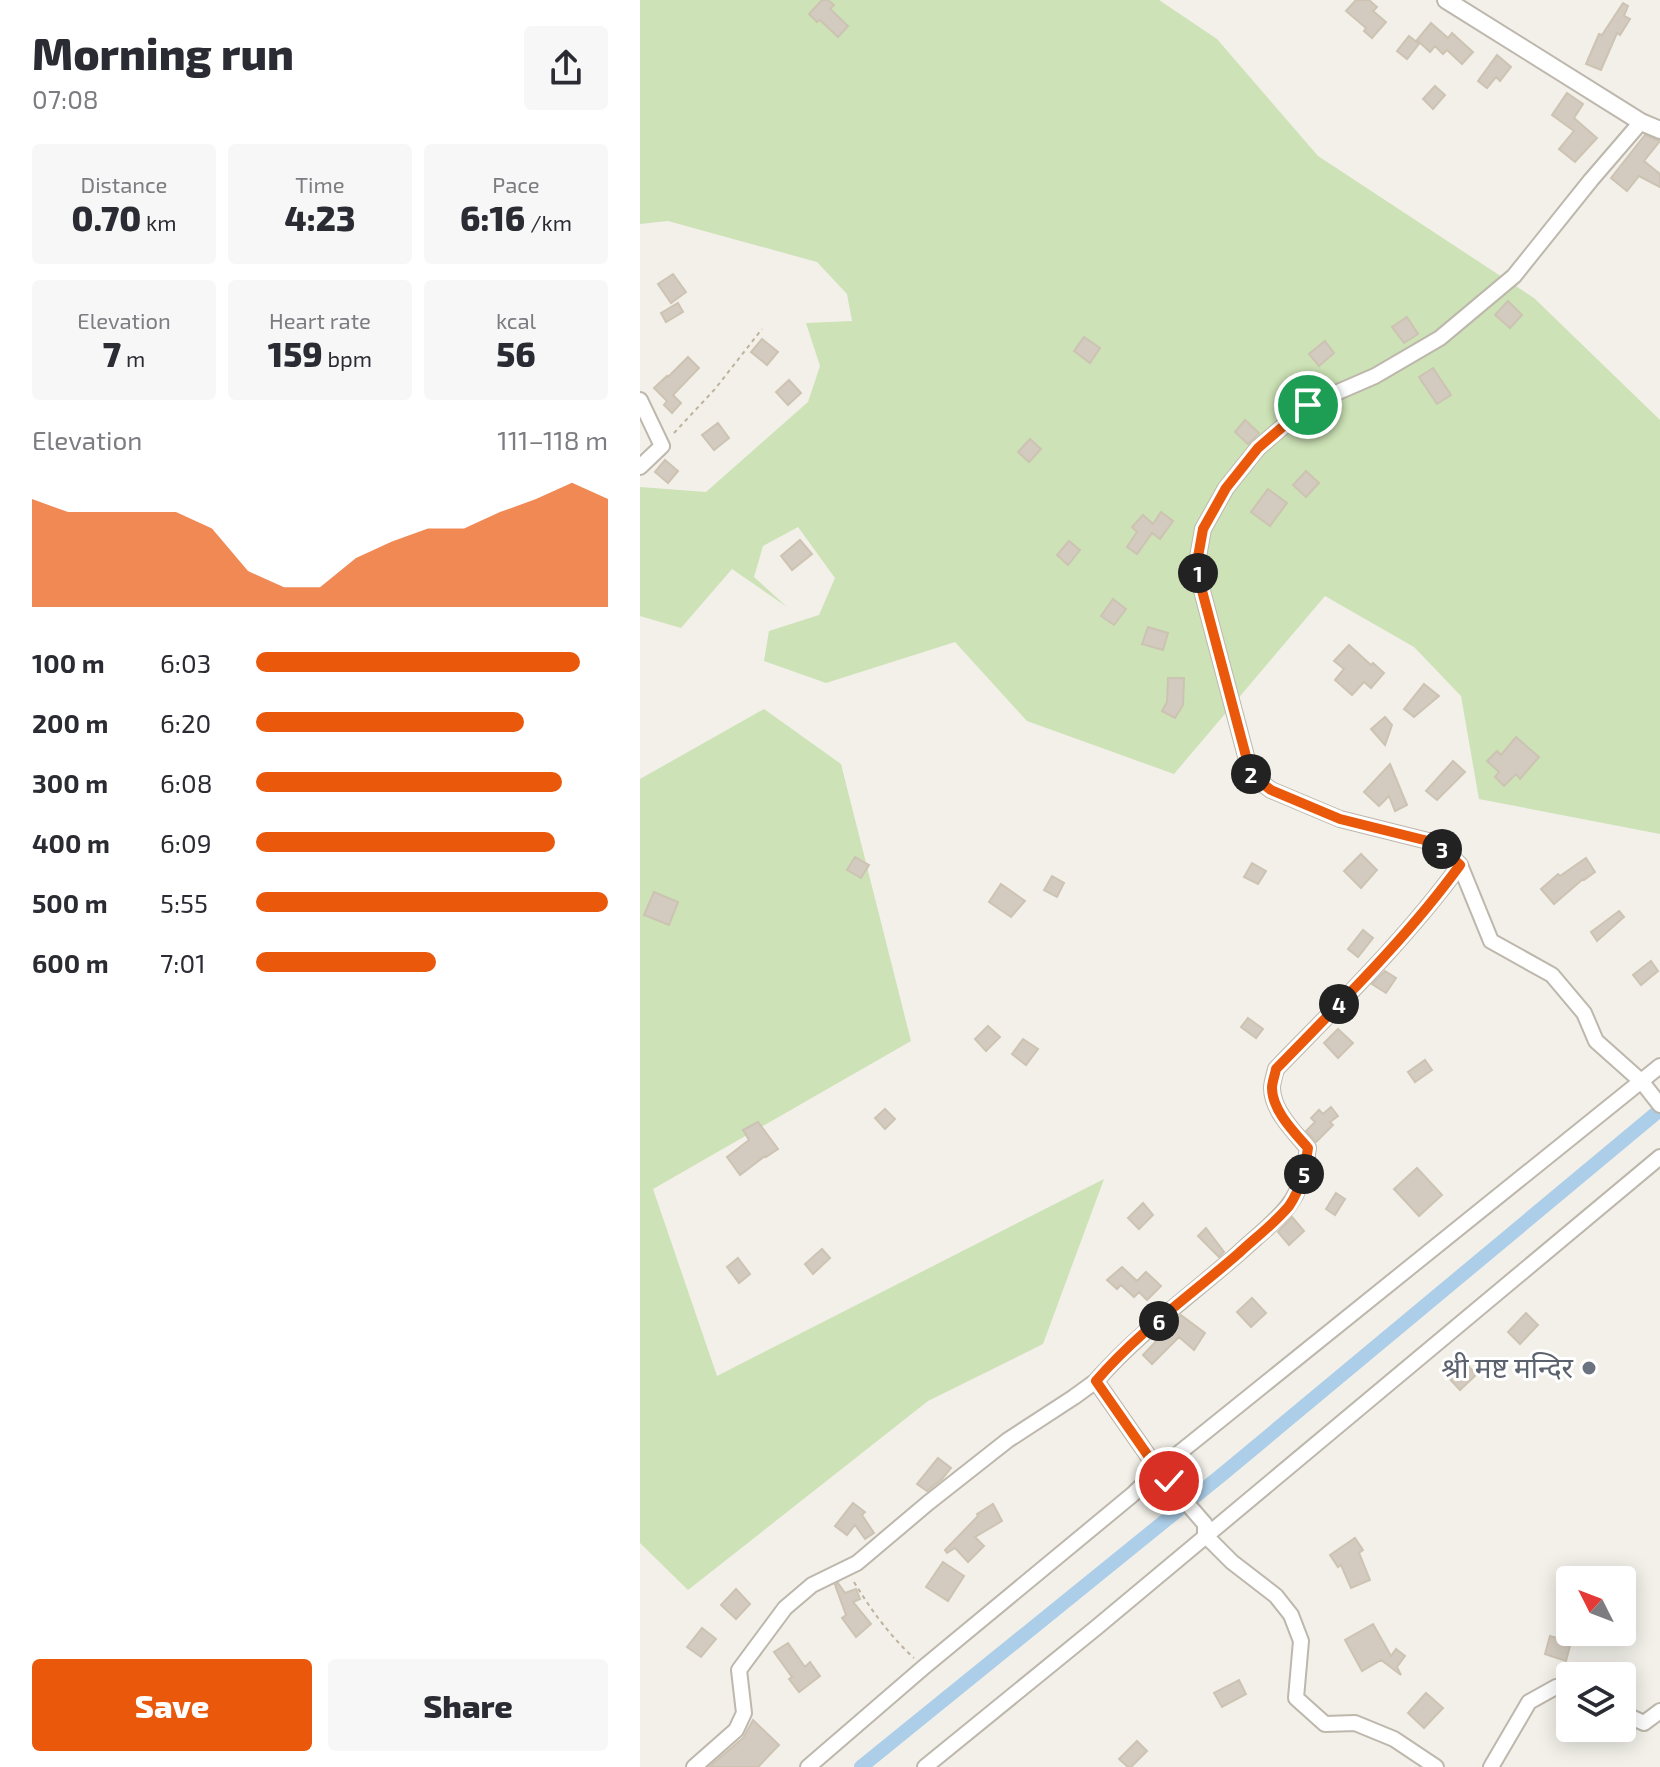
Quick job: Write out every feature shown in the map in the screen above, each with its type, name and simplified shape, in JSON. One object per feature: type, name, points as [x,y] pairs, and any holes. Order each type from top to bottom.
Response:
[{"type":"street","points":[[1446,0],[1641,122],[1660,130]]},
{"type":"street","points":[[1641,122],[1514,276],[1440,338],[1375,376],[1308,405],[1258,448],[1226,488],[1203,529],[1196,568],[1251,775],[1271,790],[1340,819],[1436,843],[1460,865],[1491,941],[1552,975],[1584,1013],[1596,1041],[1644,1085],[1660,1105]]},
{"type":"street","points":[[640,400],[662,446],[640,467]]},
{"type":"street","points":[[694,1767],[736,1730],[744,1713],[739,1670],[785,1608],[812,1585],[857,1563],[1008,1440],[1096,1381],[1118,1356],[1290,1205],[1305,1172],[1308,1148],[1275,1104],[1271,1086],[1276,1069],[1364,979],[1438,895],[1460,865]]},
{"type":"street","points":[[808,1767],[1158,1470],[1644,1085],[1660,1066]]},
{"type":"street","points":[[925,1767],[1097,1627],[1205,1530],[1660,1157]]},
{"type":"street","points":[[1096,1381],[1158,1470],[1205,1530],[1232,1562],[1276,1596],[1291,1615],[1301,1641],[1296,1698],[1325,1724],[1355,1723],[1394,1739],[1436,1767]]},
{"type":"street","points":[[1491,1767],[1529,1702],[1556,1687]]},
{"type":"street","points":[[1636,1719],[1644,1723],[1660,1711]]},
{"type":"path","points":[[662,446],[715,389],[762,329]]},
{"type":"path","points":[[846,1568],[881,1622],[924,1667]]},
{"type":"green space","points":[[640,0],[1159,0],[1217,39],[1318,156],[1534,298],[1660,420],[1660,834],[1479,799],[1461,696],[1414,647],[1325,596],[1174,774],[1027,721],[955,642],[826,683],[764,661],[769,631],[819,615],[835,578],[798,527],[763,546],[754,577],[787,607],[732,569],[681,628],[640,616],[640,487],[706,492],[808,402],[820,366],[806,323],[852,321],[847,294],[817,262],[668,221],[640,224]]},
{"type":"green space","points":[[764,709],[841,764],[911,1041],[653,1189],[717,1376],[1104,1179],[1043,1344],[928,1401],[688,1590],[640,1543],[640,779]]},
{"type":"building","points":[[822,0],[834,5],[830,9],[848,26],[838,37],[809,14]]},
{"type":"building","points":[[1356,0],[1369,0],[1377,7],[1373,11],[1386,22],[1372,38],[1364,31],[1366,28],[1346,11]]},
{"type":"building","points":[[1623,3],[1628,6],[1624,16],[1630,19],[1620,35],[1617,33],[1601,70],[1586,64],[1599,34],[1602,35]]},
{"type":"building","points":[[1431,23],[1448,38],[1452,33],[1473,52],[1462,64],[1447,50],[1443,54],[1435,46],[1430,52],[1417,40]]},
{"type":"building","points":[[1409,36],[1419,44],[1407,59],[1397,51]]},
{"type":"building","points":[[1497,55],[1511,67],[1500,81],[1496,77],[1487,88],[1478,81]]},
{"type":"building","points":[[1435,86],[1445,95],[1433,109],[1423,99]]},
{"type":"building","points":[[1567,93],[1583,104],[1574,118],[1597,138],[1575,162],[1559,149],[1574,131],[1552,115]]},
{"type":"building","points":[[1645,135],[1660,141],[1644,161],[1660,174],[1660,187],[1639,176],[1627,191],[1611,178]]},
{"type":"building","points":[[673,274],[686,292],[671,303],[658,284]]},
{"type":"building","points":[[1508,301],[1522,315],[1510,328],[1495,315]]},
{"type":"building","points":[[678,303],[683,312],[666,322],[661,313]]},
{"type":"building","points":[[1407,317],[1418,334],[1404,343],[1392,327]]},
{"type":"building","points":[[1084,337],[1100,348],[1090,363],[1074,351]]},
{"type":"building","points":[[762,339],[778,352],[767,365],[751,352]]},
{"type":"building","points":[[1325,341],[1334,353],[1319,366],[1309,354]]},
{"type":"building","points":[[688,357],[699,368],[673,395],[681,403],[672,413],[664,405],[667,401],[654,388]]},
{"type":"building","points":[[1433,368],[1451,395],[1437,404],[1419,377]]},
{"type":"building","points":[[789,380],[801,393],[788,405],[776,392]]},
{"type":"building","points":[[1245,420],[1259,433],[1248,444],[1235,432]]},
{"type":"building","points":[[718,423],[729,438],[714,450],[702,435]]},
{"type":"building","points":[[1030,439],[1041,449],[1029,462],[1018,452]]},
{"type":"building","points":[[665,460],[678,471],[668,483],[655,472]]},
{"type":"building","points":[[1306,471],[1319,483],[1306,497],[1293,485]]},
{"type":"building","points":[[1268,489],[1287,503],[1270,526],[1251,512]]},
{"type":"building","points":[[1161,512],[1173,521],[1160,539],[1152,533],[1137,554],[1127,547],[1137,532],[1132,527],[1143,515],[1153,524]]},
{"type":"building","points":[[800,540],[812,554],[792,570],[781,556]]},
{"type":"building","points":[[1069,541],[1080,550],[1068,565],[1057,555]]},
{"type":"building","points":[[1113,599],[1126,609],[1114,625],[1101,616]]},
{"type":"building","points":[[1148,627],[1168,633],[1163,650],[1142,644]]},
{"type":"building","points":[[1349,645],[1384,673],[1371,688],[1364,682],[1352,695],[1335,680],[1344,669],[1334,661]]},
{"type":"building","points":[[1168,678],[1184,678],[1183,705],[1175,718],[1162,711],[1167,702]]},
{"type":"building","points":[[1424,684],[1439,696],[1414,717],[1404,709]]},
{"type":"building","points":[[1385,717],[1392,725],[1385,745],[1371,729]]},
{"type":"building","points":[[1516,737],[1539,757],[1520,779],[1516,774],[1504,786],[1495,777],[1499,772],[1487,761],[1497,751],[1501,755]]},
{"type":"building","points":[[1453,761],[1465,772],[1437,800],[1426,791]]},
{"type":"building","points":[[1390,764],[1407,805],[1395,811],[1389,796],[1379,806],[1364,792]]},
{"type":"building","points":[[1361,854],[1377,870],[1361,888],[1344,871]]},
{"type":"building","points":[[855,857],[869,865],[861,878],[847,870]]},
{"type":"building","points":[[1586,858],[1595,872],[1554,904],[1541,889],[1558,874],[1560,876]]},
{"type":"building","points":[[1252,863],[1266,871],[1258,884],[1244,877]]},
{"type":"building","points":[[1052,876],[1064,883],[1057,897],[1044,890]]},
{"type":"building","points":[[1001,884],[1025,901],[1011,917],[989,902]]},
{"type":"building","points":[[654,892],[678,902],[669,925],[644,915]]},
{"type":"building","points":[[1619,911],[1624,917],[1597,941],[1591,932]]},
{"type":"building","points":[[1363,930],[1373,938],[1358,957],[1348,949]]},
{"type":"building","points":[[1651,961],[1658,971],[1641,985],[1633,975]]},
{"type":"building","points":[[1385,971],[1396,978],[1386,993],[1372,984]]},
{"type":"building","points":[[1248,1018],[1263,1029],[1256,1038],[1241,1027]]},
{"type":"building","points":[[988,1026],[1000,1037],[986,1051],[975,1039]]},
{"type":"building","points":[[1338,1029],[1353,1043],[1338,1058],[1324,1043]]},
{"type":"building","points":[[1023,1039],[1038,1049],[1026,1065],[1012,1054]]},
{"type":"building","points":[[1425,1060],[1432,1070],[1415,1082],[1408,1072]]},
{"type":"building","points":[[1331,1107],[1338,1116],[1316,1142],[1306,1131],[1315,1122],[1311,1118],[1319,1110],[1323,1114]]},
{"type":"building","points":[[885,1109],[895,1119],[885,1129],[875,1118]]},
{"type":"building","points":[[758,1122],[778,1149],[740,1175],[727,1157],[749,1140],[743,1130]]},
{"type":"building","points":[[1417,1168],[1442,1195],[1419,1216],[1394,1189]]},
{"type":"building","points":[[1336,1193],[1345,1199],[1335,1215],[1326,1209]]},
{"type":"building","points":[[1143,1203],[1153,1215],[1139,1229],[1128,1218]]},
{"type":"building","points":[[1292,1217],[1304,1231],[1289,1245],[1278,1232]]},
{"type":"building","points":[[1206,1228],[1224,1252],[1219,1257],[1198,1236]]},
{"type":"building","points":[[822,1249],[830,1258],[813,1274],[805,1264]]},
{"type":"building","points":[[738,1258],[750,1274],[739,1283],[727,1267]]},
{"type":"building","points":[[1122,1267],[1137,1281],[1146,1272],[1161,1286],[1147,1300],[1139,1292],[1134,1297],[1121,1285],[1117,1289],[1107,1280]]},
{"type":"building","points":[[1252,1298],[1266,1313],[1251,1327],[1237,1312]]},
{"type":"building","points":[[1526,1313],[1538,1325],[1520,1344],[1508,1332]]},
{"type":"building","points":[[1181,1315],[1205,1333],[1194,1350],[1179,1337],[1152,1364],[1143,1355]]},
{"type":"building","points":[[1465,1362],[1476,1375],[1460,1390],[1448,1377]]},
{"type":"building","points":[[938,1458],[951,1468],[927,1491],[917,1484]]},
{"type":"building","points":[[853,1503],[865,1512],[862,1515],[874,1533],[865,1539],[855,1525],[847,1535],[835,1526]]},
{"type":"building","points":[[993,1504],[1002,1521],[975,1537],[984,1546],[968,1562],[955,1548],[947,1553],[945,1550],[977,1514]]},
{"type":"building","points":[[1355,1538],[1363,1550],[1359,1553],[1370,1580],[1351,1588],[1341,1565],[1338,1567],[1330,1555]]},
{"type":"building","points":[[943,1562],[964,1576],[948,1601],[926,1587]]},
{"type":"building","points":[[838,1583],[845,1593],[856,1589],[860,1599],[853,1602],[871,1624],[856,1637],[842,1618],[846,1615],[835,1585]]},
{"type":"building","points":[[736,1589],[750,1604],[736,1619],[721,1605]]},
{"type":"building","points":[[1373,1624],[1391,1656],[1396,1649],[1405,1656],[1397,1667],[1401,1675],[1381,1660],[1362,1671],[1345,1640]]},
{"type":"building","points":[[702,1628],[716,1639],[701,1657],[687,1647]]},
{"type":"building","points":[[1550,1636],[1556,1638],[1556,1646],[1570,1646],[1566,1661],[1545,1654]]},
{"type":"building","points":[[788,1643],[805,1667],[810,1662],[820,1676],[799,1692],[774,1652]]},
{"type":"building","points":[[1239,1680],[1246,1694],[1222,1707],[1214,1693]]},
{"type":"building","points":[[1426,1693],[1443,1708],[1424,1728],[1408,1713]]},
{"type":"building","points":[[753,1720],[779,1745],[758,1767],[709,1767],[743,1738]]},
{"type":"building","points":[[1137,1741],[1147,1751],[1128,1767],[1119,1759]]},
{"type":"waterway","points":[[861,1767],[1224,1473],[1660,1110]]},
{"type":"place","name":"श्री मष्ट मन्दिर","points":[[1589,1368]]},
{"type":"route","points":[[1169,1481],[1096,1381],[1118,1356],[1290,1205],[1305,1172],[1308,1148],[1275,1104],[1271,1086],[1276,1069],[1364,979],[1438,895],[1460,865],[1436,843],[1340,819],[1271,790],[1251,775],[1196,568],[1203,529],[1226,488],[1258,448],[1308,405]]}]
